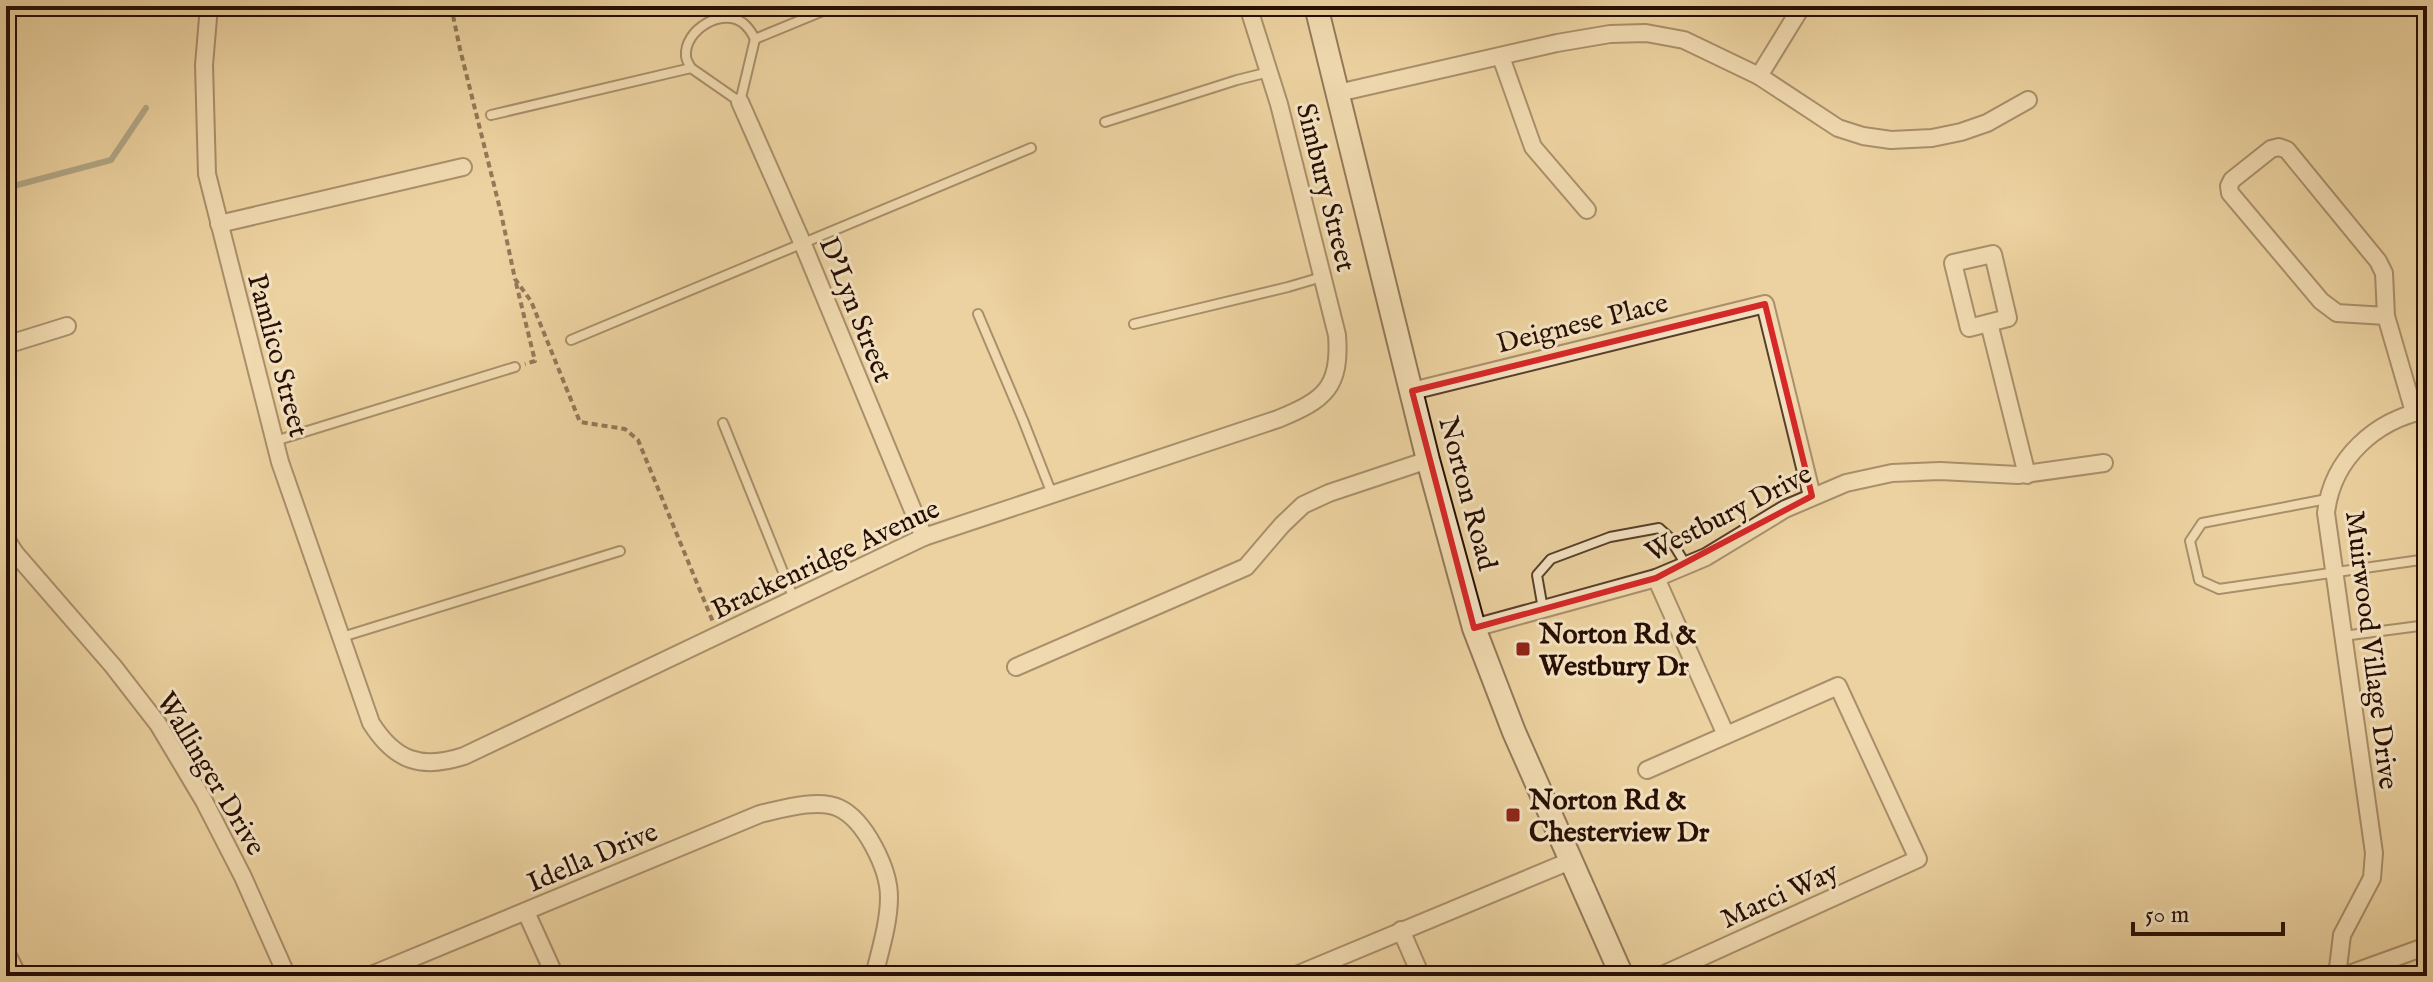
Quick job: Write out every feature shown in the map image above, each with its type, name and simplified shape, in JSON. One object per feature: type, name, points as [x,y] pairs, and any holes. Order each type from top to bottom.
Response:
[{"type":"main road","name":"Norton Road","points":[[1316,6],[1428,460],[1474,628],[1496,690],[1622,976]]},
{"type":"street","name":"Pamlico Street","points":[[209,6],[204,65],[207,174],[274,441],[365,706]]},
{"type":"street","name":"Simbury Street","points":[[1248,6],[1270,72],[1337,335],[1339,358],[1332,382]]},
{"type":"street","points":[[1759,76],[1802,6]]},
{"type":"street","points":[[1338,93],[1610,34],[1646,33],[1684,40],[1759,76],[1838,128],[1863,136],[1891,140],[1932,138],[1961,132],[1987,123],[2028,100]]},
{"type":"street","points":[[1501,57],[1533,147],[1587,210]]},
{"type":"street","name":"D'Lyn Street","points":[[740,102],[802,242],[924,537]]},
{"type":"street","points":[[2386,316],[2337,313],[2321,301],[2230,193],[2232,180],[2271,149],[2279,147],[2287,150],[2378,261],[2384,273],[2386,316],[2421,411]]},
{"type":"street","points":[[219,224],[463,167]]},
{"type":"street","points":[[1993,254],[2008,318],[1989,323],[1969,328],[1953,263],[1993,254]]},
{"type":"street","name":"Deignese Place","points":[[1412,391],[1765,304],[1812,496]]},
{"type":"street","points":[[1989,323],[2027,475]]},
{"type":"street","points":[[6,345],[67,326]]},
{"type":"street","name":"Brackenridge Avenue","points":[[365,706],[380,737],[392,750],[407,759],[436,764],[464,756],[924,537],[1278,419],[1309,406],[1332,382]]},
{"type":"street","name":"Muirwood Village Drive","points":[[2337,976],[2342,935],[2372,878],[2374,853],[2326,513],[2327,499],[2340,468],[2354,449],[2392,421],[2421,411]]},
{"type":"street","points":[[1016,667],[1246,567],[1303,505],[1329,493],[1428,460]]},
{"type":"street","name":"Westbury Drive","points":[[1474,628],[1656,578],[1706,557],[1785,509],[1846,483],[1892,473],[1940,471],[2027,475],[2104,463]]},
{"type":"street","name":"Wallinger Drive","points":[[6,539],[158,724],[204,801],[287,976]]},
{"type":"street","points":[[1647,770],[1726,735],[1656,578]]},
{"type":"street","name":"Marci Way","points":[[1660,976],[1918,859],[1838,686],[1726,735]]},
{"type":"street","name":"Idella Drive","points":[[369,976],[760,814],[799,805],[839,807],[866,832],[882,865],[889,896],[874,976]]},
{"type":"street","points":[[1294,976],[1570,861]]},
{"type":"street","points":[[526,912],[555,976]]},
{"type":"street","points":[[1401,930],[1421,976]]},
{"type":"street","points":[[2344,976],[2427,946]]},
{"type":"street","points":[[6,952],[18,976]]},
{"type":"lane","points":[[755,39],[835,6]]},
{"type":"lane","points":[[721,18],[746,24],[755,39],[740,102],[691,68],[685,55],[691,38],[702,25],[721,18]]},
{"type":"lane","points":[[491,115],[691,68]]},
{"type":"lane","points":[[1105,122],[1270,72]]},
{"type":"lane","points":[[571,340],[1031,148]]},
{"type":"lane","points":[[1134,324],[1323,276]]},
{"type":"lane","points":[[978,314],[1052,494]]},
{"type":"lane","points":[[274,441],[515,367]]},
{"type":"lane","points":[[723,423],[794,599]]},
{"type":"lane","points":[[2327,499],[2202,523],[2190,541],[2199,580],[2219,589],[2427,559]]},
{"type":"lane","points":[[1543,609],[1537,575],[1551,559],[1610,537],[1659,528],[1669,537],[1686,566]]},
{"type":"lane","points":[[341,638],[620,551]]},
{"type":"lane","points":[[2343,636],[2427,625]]},
{"type":"path","points":[[515,279],[535,361]]},
{"type":"highlighted area","points":[[1765,304],[1812,496],[1656,578],[1474,628],[1412,391]]},
{"type":"waterway","points":[[6,188],[111,160],[146,108]]},
{"type":"place","name":"Norton Rd & Westbury Dr","points":[[1523,649]]},
{"type":"place","name":"Norton Rd & Chesterview Dr","points":[[1513,815]]}]
